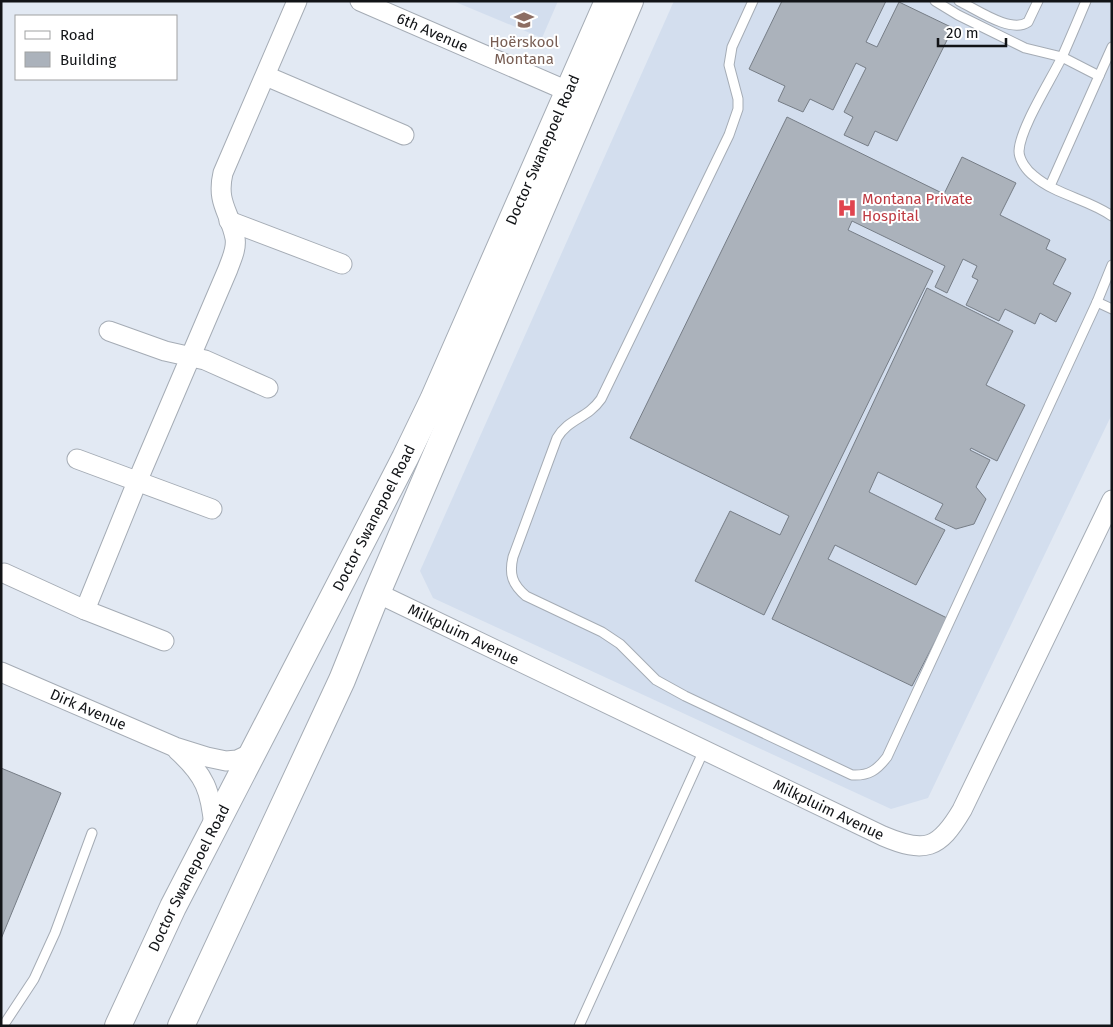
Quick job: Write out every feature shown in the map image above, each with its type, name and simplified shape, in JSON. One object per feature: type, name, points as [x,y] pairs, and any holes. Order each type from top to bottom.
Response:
[{"type":"main road","name":"Doctor Swanepoel Road","points":[[181,1026],[342,680],[578,95],[608,1]]},
{"type":"main road","name":"Doctor Swanepoel Road","points":[[118,1026],[158,939],[214,828],[405,458],[578,95],[630,1]]},
{"type":"main road","points":[[158,939],[179,916],[191,898],[268,760],[352,598],[359,590],[369,589],[377,593]]},
{"type":"street","points":[[85,610],[137,482],[228,270],[234,252],[235,240],[222,204],[220,186],[223,173],[297,1]]},
{"type":"street","name":"6th Avenue","points":[[360,1],[578,95]]},
{"type":"street","points":[[266,76],[404,135]]},
{"type":"street","points":[[229,221],[342,264]]},
{"type":"street","points":[[109,331],[165,352],[205,360],[268,388]]},
{"type":"street","points":[[77,459],[212,509]]},
{"type":"street","name":"Milkpluim Avenue","points":[[377,593],[904,845],[920,847],[933,844],[943,836],[952,827],[962,810],[1112,500]]},
{"type":"street","points":[[4,573],[85,610],[164,642]]},
{"type":"street","name":"Dirk Avenue","points":[[1,672],[175,747],[226,761],[237,760],[254,752]]},
{"type":"street","name":"Dirk Avenue","points":[[175,747],[193,764],[205,783],[212,803],[214,828]]},
{"type":"lane","points":[[754,1],[732,47],[729,65],[738,98],[738,109],[728,135],[602,399],[590,413],[568,424],[561,430],[513,557],[510,568],[512,580],[518,589],[534,601],[602,632],[620,644],[656,680],[685,696],[852,775],[863,776],[873,772],[887,757],[1112,265]]},
{"type":"lane","points":[[934,1],[1025,48],[1062,57],[1099,76]]},
{"type":"lane","points":[[959,1],[1011,26],[1018,26],[1028,22],[1038,1]]},
{"type":"lane","points":[[1086,1],[1062,57],[1022,137],[1019,152],[1024,167],[1034,177],[1094,205],[1112,216]]},
{"type":"lane","points":[[1050,186],[1112,47]]},
{"type":"lane","points":[[1096,302],[1112,309]]},
{"type":"lane","points":[[578,1026],[704,750]]},
{"type":"lane","points":[[4,1026],[34,979],[55,933],[92,833]]},
{"type":"shaded area","name":"Hoërskool Montana","points":[[453,1],[558,1],[542,38]]},
{"type":"shaded area","name":"Montana Private Hospital","points":[[674,1],[1112,1],[1112,414],[928,798],[891,809],[433,598],[420,571]]},
{"type":"building","points":[[782,1],[886,1],[866,42],[877,47],[899,2],[953,28],[897,141],[875,131],[868,146],[844,135],[853,117],[844,112],[866,68],[856,63],[833,110],[810,99],[803,112],[778,101],[785,86],[749,69]]},
{"type":"building","points":[[787,117],[944,194],[962,157],[1016,183],[1000,215],[1050,240],[1046,249],[1066,259],[1053,284],[1071,293],[1056,322],[1040,313],[1035,324],[1005,309],[999,321],[966,305],[978,280],[972,277],[977,266],[963,259],[947,293],[935,287],[945,266],[852,221],[848,230],[933,271],[764,615],[695,581],[730,511],[780,535],[789,516],[630,438]]},
{"type":"building","points":[[927,288],[1013,331],[986,385],[1025,405],[997,461],[971,448],[970,450],[990,460],[976,487],[986,499],[974,524],[956,529],[935,519],[943,504],[878,472],[869,492],[945,530],[916,585],[835,545],[828,559],[947,618],[912,686],[772,619]]},
{"type":"building","points":[[1,768],[61,793],[1,939]]},
{"type":"place","name":"Hoërskool Montana","points":[[524,20]]},
{"type":"place","name":"Montana Private Hospital","points":[[847,208]]}]
